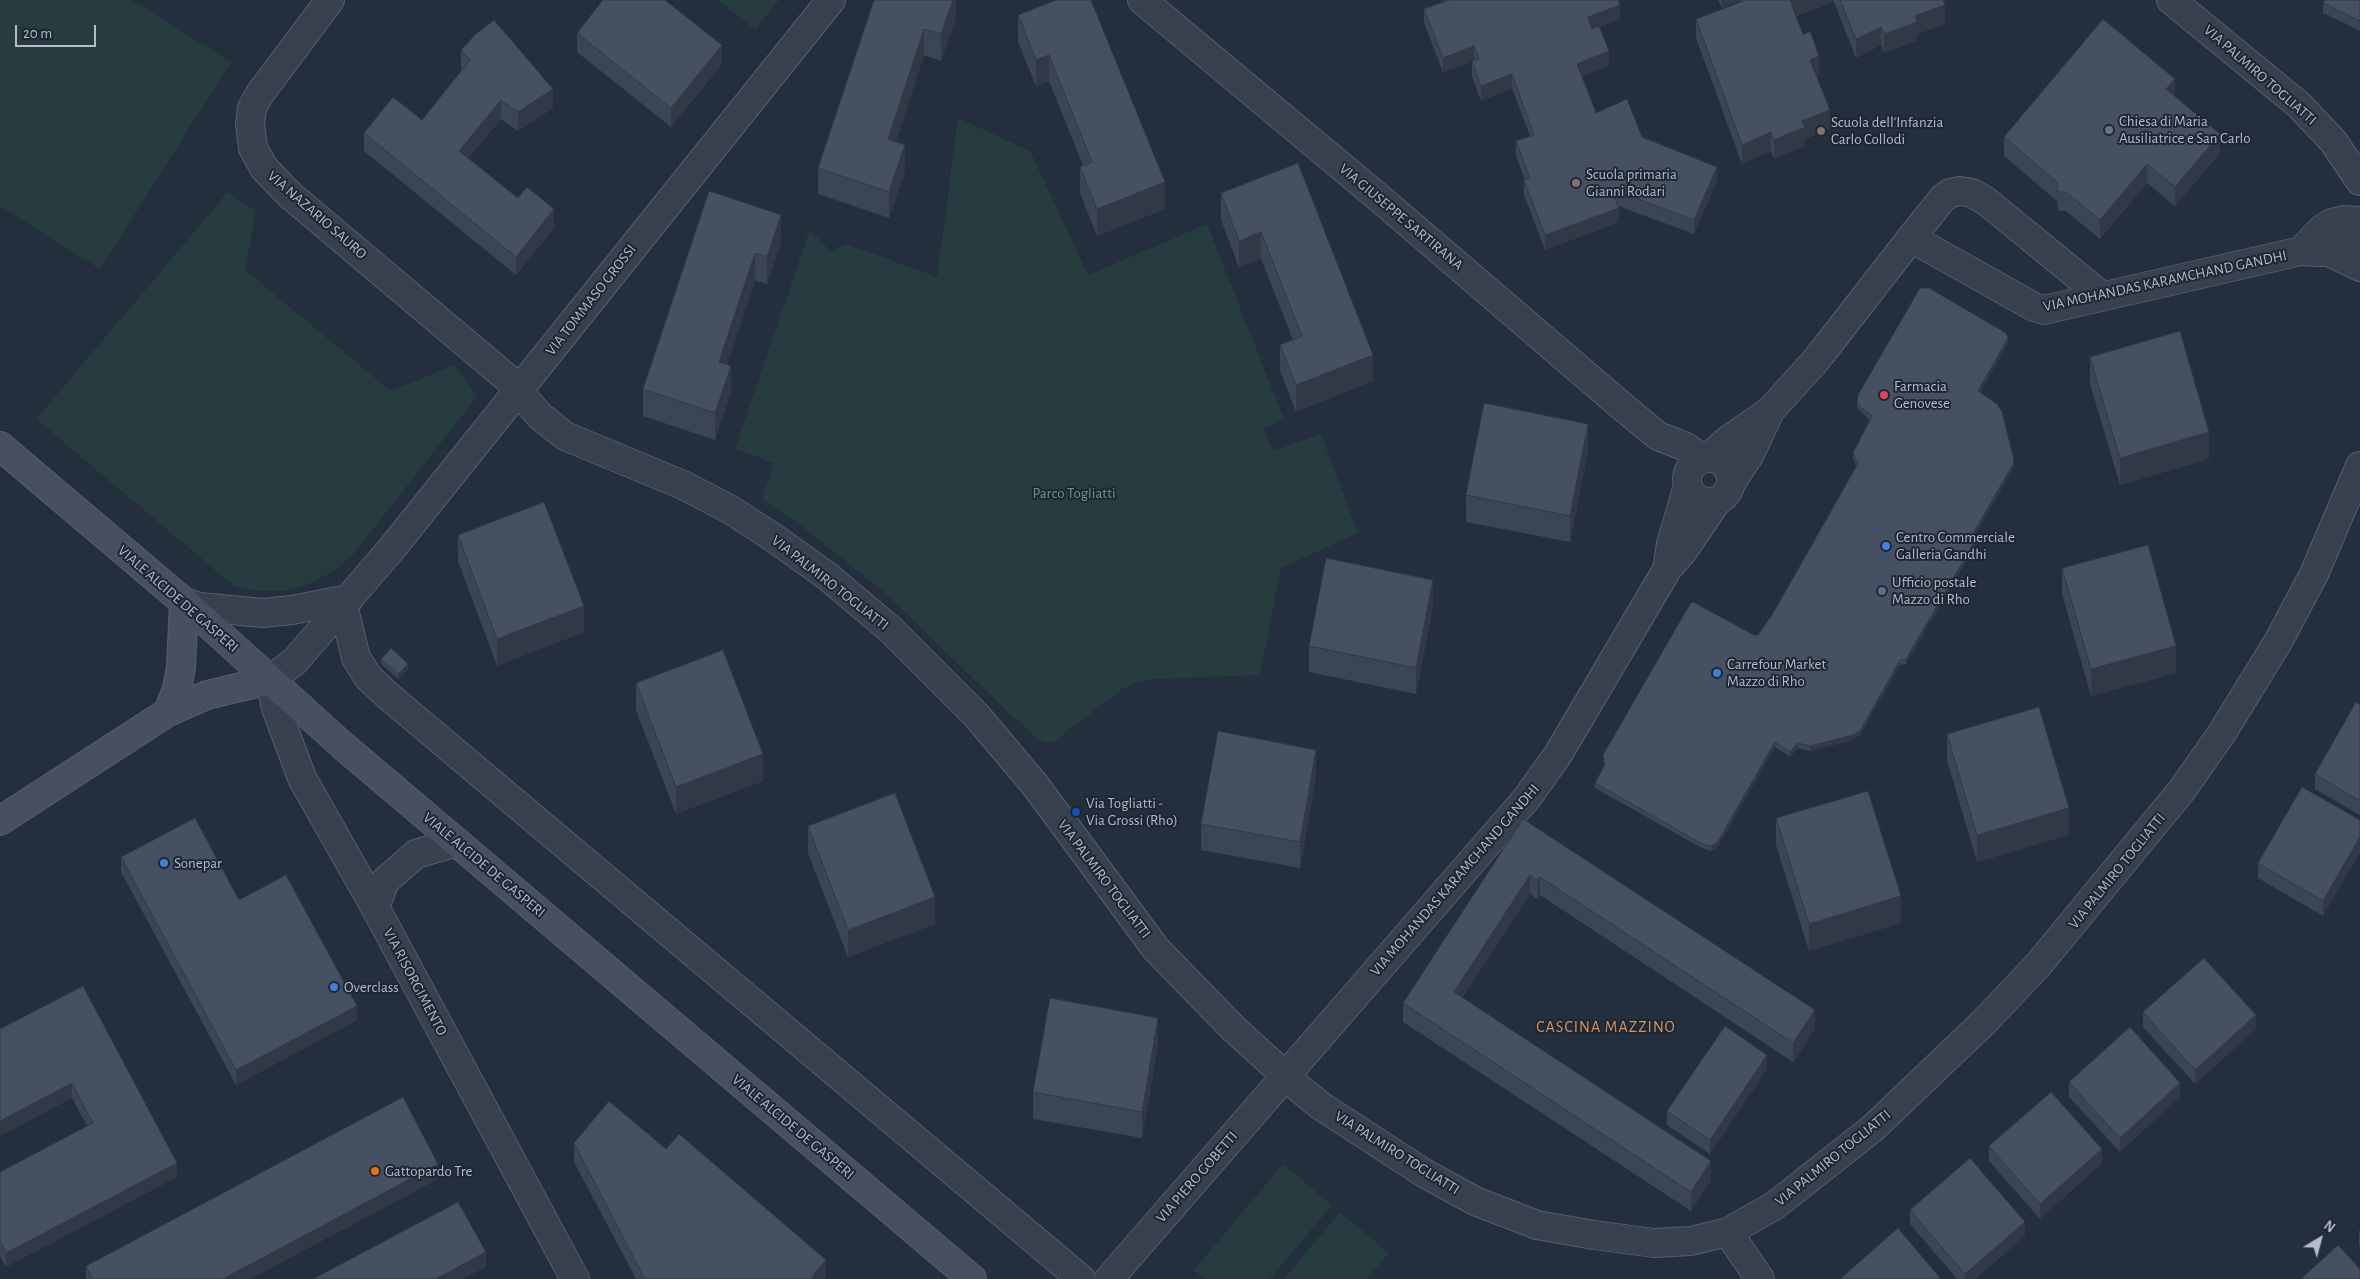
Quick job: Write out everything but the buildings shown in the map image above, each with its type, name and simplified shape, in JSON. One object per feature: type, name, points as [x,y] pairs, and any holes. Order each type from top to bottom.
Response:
[{"type":"street","name":"VIA NAZARIO SAURO","points":[[330,0],[259,95],[252,108],[250,124],[253,148],[264,168],[290,195],[507,378],[517,392]]},
{"type":"street","name":"VIA TOMMASO GROSSI","points":[[270,680],[295,661],[346,602],[831,0]]},
{"type":"street","name":"VIA GIUSEPPE SARTIRANA","points":[[1142,0],[1378,197],[1658,436],[1688,483]]},
{"type":"street","name":"VIA PALMIRO TOGLIATTI","points":[[2171,0],[2299,104],[2333,141],[2359,177]]},
{"type":"street","points":[[1911,238],[1942,198],[1950,193],[1960,191],[1972,193],[1986,201],[2102,296]]},
{"type":"street","name":"VIA MOHANDAS KARAMCHAND GANDHI","points":[[2301,251],[2322,229],[2332,223],[2344,220],[2360,221]]},
{"type":"street","name":"VIA MOHANDAS KARAMCHAND GANDHI","points":[[1706,458],[1770,411],[1817,359],[1911,238],[2034,307],[2044,310],[2301,251],[2329,252],[2344,249],[2360,240]]},
{"type":"street","name":"VIA MOHANDAS KARAMCHAND GANDHI","points":[[2329,252],[2360,267]]},
{"type":"street","name":"VIA PALMIRO TOGLIATTI","points":[[517,392],[540,416],[566,436],[683,485],[731,510],[827,576],[890,629],[976,715],[1029,778],[1156,949],[1233,1028],[1321,1106],[1424,1173],[1476,1201],[1537,1224],[1584,1234],[1654,1243],[1691,1241],[1728,1232],[1774,1206],[1873,1128],[1984,1022],[2063,936],[2145,838],[2222,733],[2294,611],[2327,545],[2360,466]]},
{"type":"street","name":"VIA MOHANDAS KARAMCHAND GANDHI","points":[[1285,1075],[1432,910],[1527,798],[1556,756],[1668,568],[1683,551],[1750,454],[1770,411]]},
{"type":"street","name":"VIA GIUSEPPE SARTIRANA","points":[[1658,436],[1686,447],[1706,458]]},
{"type":"street","name":"VIALE ALCIDE DE GASPERI","points":[[0,446],[184,602],[342,745],[972,1279]]},
{"type":"street","points":[[1706,458],[1723,462],[1728,468],[1724,492],[1710,502],[1696,498],[1688,483],[1692,467],[1706,458]]},
{"type":"street","name":"VIA MOHANDAS KARAMCHAND GANDHI","points":[[1668,568],[1671,544],[1688,483]]},
{"type":"street","points":[[168,712],[177,689],[181,667],[184,602],[200,607],[263,613],[346,602],[356,658],[368,676],[387,695],[1081,1279]]},
{"type":"street","points":[[0,822],[168,712],[207,695],[270,680]]},
{"type":"street","name":"VIA RISORGIMENTO","points":[[270,680],[276,708],[302,778],[375,907],[575,1279]]},
{"type":"street","points":[[375,907],[385,881],[416,854],[457,842]]},
{"type":"street","name":"VIA PIERO GOBETTI","points":[[1109,1279],[1285,1075]]},
{"type":"street","points":[[1728,1232],[1760,1279]]},
{"type":"green space","points":[[0,0],[132,0],[231,62],[100,269],[0,206]]},
{"type":"green space","points":[[718,0],[779,0],[755,30]]},
{"type":"green space","name":"Parco Togliatti","points":[[958,118],[1030,151],[1088,275],[1207,224],[1284,419],[1264,429],[1273,451],[1321,434],[1358,533],[1281,568],[1260,675],[1156,679],[1139,682],[1122,689],[1055,741],[1046,743],[1036,737],[1010,714],[886,594],[804,528],[762,499],[774,463],[735,449],[810,229],[830,251],[846,244],[937,277]]},
{"type":"green space","points":[[228,192],[256,211],[245,270],[391,391],[454,365],[477,397],[351,557],[330,573],[308,584],[285,591],[258,591],[234,586],[36,419]]},
{"type":"green space","points":[[1283,1164],[1332,1205],[1270,1279],[1205,1279],[1194,1270]]},
{"type":"green space","points":[[1340,1212],[1389,1253],[1367,1279],[1284,1279]]},
{"type":"place","name":"Chiesa di Maria Ausiliatrice e San Carlo","points":[[2109,130]]},
{"type":"place","name":"Scuola dell'Infanzia Carlo Collodi","points":[[1821,131]]},
{"type":"place","name":"Scuola primaria Gianni Rodari","points":[[1576,183]]},
{"type":"place","name":"Farmacia Genovese","points":[[1884,395]]},
{"type":"place","name":"Centro Commerciale Galleria Gandhi","points":[[1886,546]]},
{"type":"place","name":"Ufficio postale Mazzo di Rho","points":[[1882,591]]},
{"type":"place","name":"Carrefour Market Mazzo di Rho","points":[[1717,673]]},
{"type":"place","name":"Via Togliatti - Via Grossi (Rho)","points":[[1076,812]]},
{"type":"place","name":"Sonepar","points":[[164,863]]},
{"type":"place","name":"Overclass","points":[[334,987]]},
{"type":"place","name":"Gattopardo Tre","points":[[375,1171]]},
{"type":"district","name":"CASCINA MAZZINO","points":[[1606,1027]]}]
